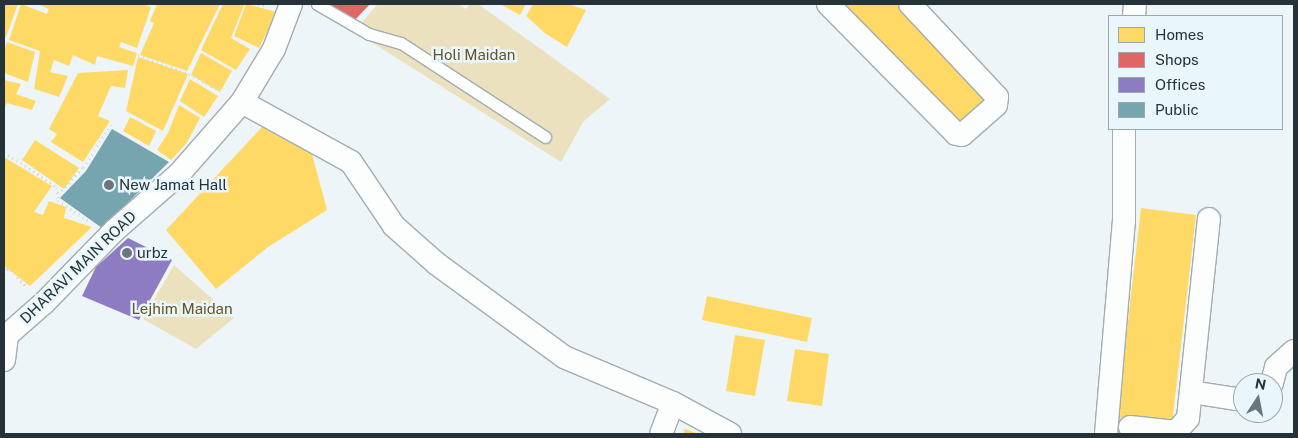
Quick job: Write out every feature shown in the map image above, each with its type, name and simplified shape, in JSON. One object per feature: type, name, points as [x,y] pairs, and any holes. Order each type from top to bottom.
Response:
[{"type":"street","name":"DHARAVI MAIN ROAD","points":[[5,336],[44,303],[109,236],[179,174],[242,102],[274,49],[292,4]]},
{"type":"street","points":[[828,4],[956,134],[962,135],[996,105],[997,97],[910,4]]},
{"type":"street","points":[[242,102],[351,162],[401,233],[437,264],[564,357],[672,404],[730,434]]},
{"type":"street","points":[[1106,434],[1124,221],[1124,130]]},
{"type":"street","points":[[1130,427],[1176,432],[1188,418],[1208,219]]},
{"type":"street","points":[[4,360],[5,336]]},
{"type":"street","points":[[1274,373],[1276,367],[1294,351]]},
{"type":"street","points":[[1191,392],[1233,398]]},
{"type":"street","points":[[660,434],[672,404]]},
{"type":"lane","points":[[317,4],[369,34],[401,43],[545,137]]},
{"type":"path","points":[[138,55],[190,74],[242,102]]},
{"type":"path","points":[[58,194],[83,167],[112,124]]},
{"type":"path","points":[[4,152],[57,187],[58,200],[109,236]]},
{"type":"path","points":[[4,274],[7,269],[10,270],[44,303]]},
{"type":"green space","name":"Holi Maidan","points":[[378,4],[458,4],[466,9],[470,4],[478,4],[610,99],[583,122],[561,162],[354,31]]},
{"type":"green space","name":"Lejhim Maidan","points":[[174,265],[234,318],[196,349],[143,319]]},
{"type":"building: Homes","points":[[4,4],[18,4],[6,37],[4,36]]},
{"type":"building: Homes","points":[[21,4],[47,14],[49,9],[37,4],[143,4],[151,7],[137,48],[121,42],[119,47],[137,53],[133,66],[97,56],[95,65],[73,55],[69,66],[54,60],[50,72],[68,76],[59,97],[34,89],[40,51],[9,40]]},
{"type":"building: Homes","points":[[157,4],[220,4],[187,71],[140,55],[154,23],[150,21]]},
{"type":"building: Homes","points":[[223,4],[244,5],[231,38],[250,49],[236,70],[201,50]]},
{"type":"building: Homes","points":[[246,4],[277,12],[259,48],[234,36]]},
{"type":"building: Homes","points":[[500,4],[526,4],[520,15]]},
{"type":"building: Homes","points":[[533,4],[568,4],[586,10],[567,47],[546,34],[526,16]]},
{"type":"building: Homes","points":[[835,4],[904,4],[994,98],[958,132]]},
{"type":"building: Homes","points":[[7,42],[35,52],[28,82],[4,73],[4,51]]},
{"type":"building: Homes","points":[[201,53],[232,71],[220,92],[191,75]]},
{"type":"building: Homes","points":[[138,57],[188,74],[163,131],[126,111]]},
{"type":"building: Homes","points":[[128,70],[125,88],[111,86],[98,116],[110,121],[83,162],[51,142],[57,134],[49,129],[78,73]]},
{"type":"building: Homes","points":[[190,79],[218,96],[204,117],[180,101]]},
{"type":"building: Homes","points":[[4,80],[21,84],[16,94],[36,101],[32,110],[7,103],[4,109]]},
{"type":"building: Homes","points":[[179,105],[200,118],[186,144],[171,160],[157,150],[168,133]]},
{"type":"building: Homes","points":[[130,117],[156,131],[149,146],[123,131]]},
{"type":"building: Homes","points":[[262,127],[312,154],[327,210],[268,247],[216,289],[166,230]]},
{"type":"building: Homes","points":[[35,140],[79,168],[64,189],[22,160]]},
{"type":"building: Homes","points":[[4,157],[52,186],[34,212],[43,215],[49,201],[66,207],[64,218],[92,227],[30,286],[4,266]]},
{"type":"building: Homes","points":[[1141,208],[1196,215],[1172,424],[1117,417]]},
{"type":"building: Homes","points":[[707,296],[812,318],[807,342],[702,320]]},
{"type":"building: Homes","points":[[735,335],[765,340],[755,396],[726,391]]},
{"type":"building: Homes","points":[[795,349],[829,354],[822,406],[787,401]]},
{"type":"building: Homes","points":[[685,429],[699,434],[683,434]]},
{"type":"building: Shops","points":[[323,4],[370,4],[353,22]]},
{"type":"building: Offices","points":[[128,238],[172,260],[139,320],[82,296],[96,267]]},
{"type":"building: Public","name":"New Jamat Hall","points":[[112,129],[169,162],[102,228],[60,198],[86,171]]},
{"type":"place","name":"New Jamat Hall","points":[[109,185]]},
{"type":"place","name":"urbz","points":[[127,253]]}]
